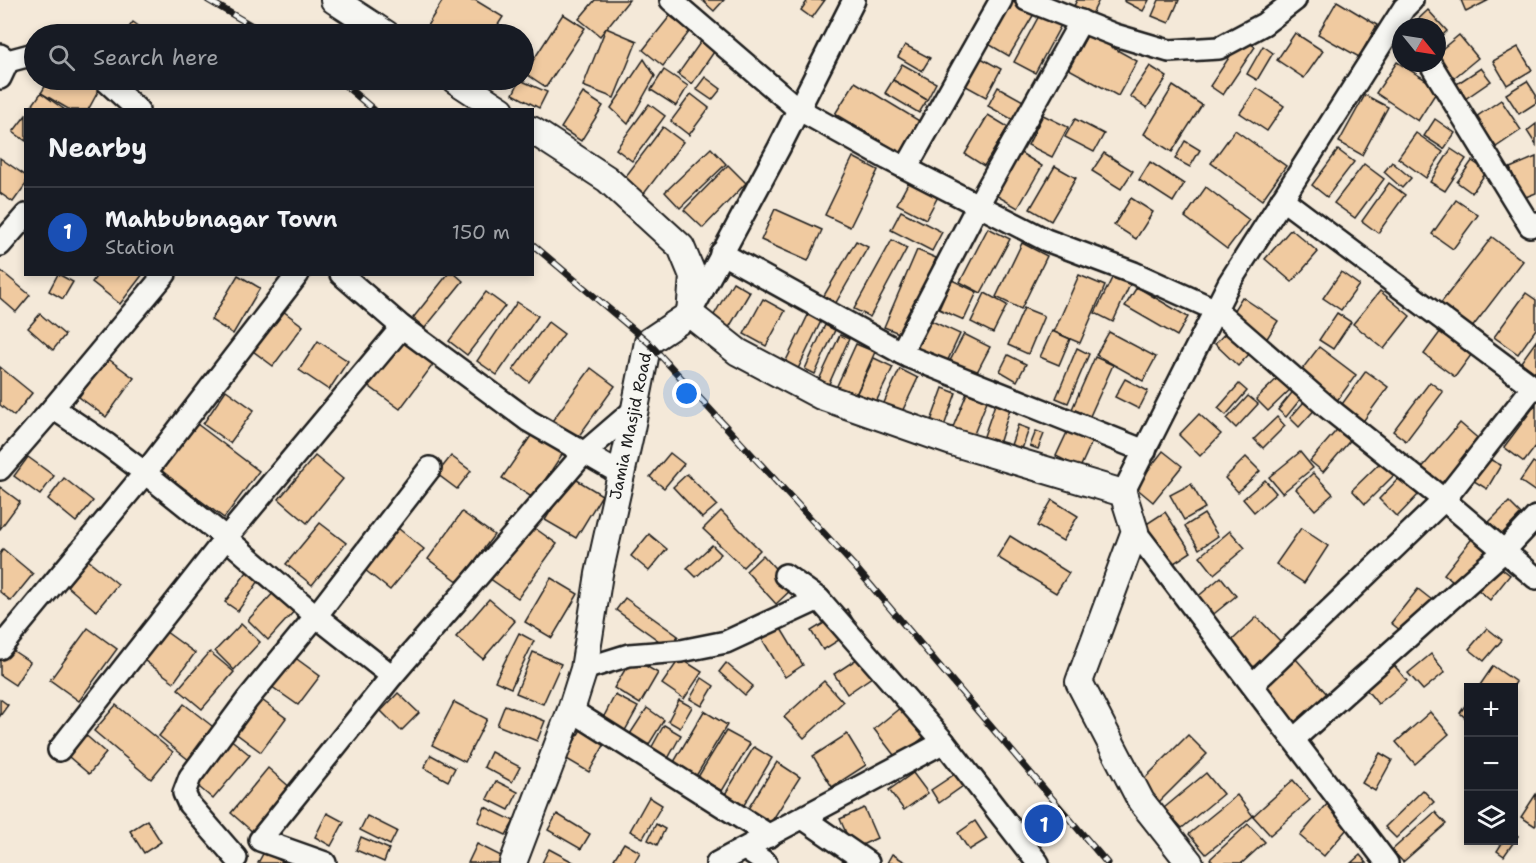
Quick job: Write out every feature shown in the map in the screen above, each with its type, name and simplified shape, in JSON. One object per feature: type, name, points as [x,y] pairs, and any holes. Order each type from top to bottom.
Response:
[{"type":"street","points":[[334,0],[371,24]]},
{"type":"street","points":[[672,0],[798,109],[1046,240],[1134,273],[1216,310],[1327,407],[1444,500],[1536,578]]},
{"type":"street","name":"Jamia Masjid Road","points":[[513,863],[571,710],[584,669],[599,574],[648,342],[690,314],[854,0]]},
{"type":"street","points":[[906,168],[1001,0]]},
{"type":"street","points":[[1027,0],[1115,35],[1169,51],[1219,48],[1264,24],[1295,0]]},
{"type":"street","points":[[1387,863],[1136,531],[1124,493],[1229,283],[1282,198],[1406,14]]},
{"type":"street","points":[[901,352],[978,205],[1081,21]]},
{"type":"street","points":[[2,64],[24,57]]},
{"type":"street","points":[[1436,72],[1530,226],[1536,223]]},
{"type":"street","points":[[113,90],[125,106]]},
{"type":"street","points":[[470,90],[498,108]]},
{"type":"street","points":[[534,131],[607,179],[681,248],[693,276],[690,314],[738,352],[821,396],[952,442],[1124,493]]},
{"type":"street","points":[[1253,684],[1444,500],[1534,388],[1282,198]]},
{"type":"street","points":[[0,245],[24,217]]},
{"type":"street","points":[[721,253],[901,352],[1145,451]]},
{"type":"street","points":[[0,469],[163,276]]},
{"type":"street","points":[[0,648],[145,473],[296,276]]},
{"type":"street","points":[[343,276],[402,327],[529,421],[621,474]]},
{"type":"street","points":[[59,750],[226,538],[402,327]]},
{"type":"street","points":[[53,408],[145,473],[226,538],[316,616],[392,676]]},
{"type":"street","points":[[430,468],[316,616],[247,700],[190,777],[184,793],[189,804],[233,860],[260,840],[392,676],[584,453],[635,410]]},
{"type":"street","points":[[1294,739],[1504,551],[1536,517]]},
{"type":"street","points":[[1136,531],[1079,682],[1141,801],[1190,863]]},
{"type":"street","points":[[784,575],[819,599],[944,742],[1038,863]]},
{"type":"street","points":[[584,669],[629,655],[681,651],[726,642],[819,599]]},
{"type":"street","points":[[571,710],[770,836]]},
{"type":"street","points":[[717,863],[944,742]]},
{"type":"street","points":[[803,818],[868,863]]},
{"type":"street","points":[[260,840],[325,863]]},
{"type":"street","points":[[745,849],[766,863]]},
{"type":"building","points":[[443,0],[475,0],[503,17],[498,24],[428,24]]},
{"type":"building","points":[[595,0],[629,0],[600,36],[579,19]]},
{"type":"building","points":[[702,0],[724,0],[714,11]]},
{"type":"building","points":[[808,0],[825,0],[812,18],[801,10]]},
{"type":"building","points":[[1010,0],[1034,14],[1009,56],[985,42]]},
{"type":"building","points":[[1077,0],[1099,0],[1092,14],[1074,6]]},
{"type":"building","points":[[1124,0],[1149,0],[1143,11]]},
{"type":"building","points":[[1159,0],[1179,0],[1169,23],[1152,16]]},
{"type":"building","points":[[1461,0],[1489,0],[1466,12]]},
{"type":"building","points":[[1337,1],[1377,25],[1359,57],[1318,34]]},
{"type":"building","points":[[1428,10],[1435,18],[1420,18]]},
{"type":"building","points":[[563,14],[585,28],[546,87],[534,79],[534,59]]},
{"type":"building","points":[[1040,14],[1061,25],[1035,73],[1014,62]]},
{"type":"building","points":[[670,16],[690,31],[663,66],[643,50]]},
{"type":"building","points":[[606,28],[637,41],[614,98],[583,86]]},
{"type":"building","points":[[1295,33],[1323,51],[1304,78],[1277,60]]},
{"type":"building","points":[[1088,34],[1137,61],[1118,96],[1069,69]]},
{"type":"building","points":[[1459,35],[1478,58],[1449,82],[1443,72],[1446,72],[1446,46]]},
{"type":"building","points":[[1242,38],[1255,47],[1223,95],[1210,86]]},
{"type":"building","points":[[702,40],[716,49],[692,84],[678,74]]},
{"type":"building","points":[[905,45],[930,58],[922,71],[898,57]]},
{"type":"building","points":[[1263,46],[1273,53],[1257,80],[1247,74]]},
{"type":"building","points":[[1518,47],[1532,70],[1507,85],[1493,61]]},
{"type":"building","points":[[981,58],[1001,69],[986,97],[966,86]]},
{"type":"building","points":[[644,59],[655,76],[628,124],[611,108]]},
{"type":"building","points":[[902,64],[936,83],[927,100],[893,80]]},
{"type":"building","points":[[1150,66],[1167,77],[1147,108],[1130,96]]},
{"type":"building","points":[[1481,68],[1491,81],[1465,99],[1455,85]]},
{"type":"building","points":[[1392,69],[1392,72],[1413,72],[1439,88],[1418,121],[1376,93]]},
{"type":"building","points":[[664,70],[688,86],[676,106],[651,90]]},
{"type":"building","points":[[705,77],[721,89],[712,100],[696,89]]},
{"type":"building","points":[[893,80],[927,100],[919,113],[885,93]]},
{"type":"building","points":[[1527,81],[1536,95],[1536,103],[1519,114],[1506,94]]},
{"type":"building","points":[[855,82],[921,122],[902,154],[835,114]]},
{"type":"building","points":[[534,86],[547,92],[539,108],[513,94],[515,90],[534,90]]},
{"type":"building","points":[[1173,86],[1202,105],[1172,152],[1144,134]]},
{"type":"building","points":[[998,87],[1025,102],[1015,121],[988,106]]},
{"type":"building","points":[[1257,88],[1284,106],[1267,131],[1240,113]]},
{"type":"building","points":[[43,90],[99,90],[89,108],[67,108],[41,93]]},
{"type":"building","points":[[41,93],[62,108],[30,108]]},
{"type":"building","points":[[583,93],[603,106],[581,141],[561,128]]},
{"type":"building","points":[[691,94],[709,108],[689,135],[671,121]]},
{"type":"building","points":[[1365,95],[1388,107],[1362,155],[1339,142]]},
{"type":"building","points":[[1501,100],[1521,130],[1496,147],[1476,117]]},
{"type":"building","points":[[649,104],[665,116],[632,161],[616,149]]},
{"type":"building","points":[[988,115],[1008,127],[984,166],[965,154]]},
{"type":"building","points":[[1043,115],[1068,127],[1052,157],[1028,145]]},
{"type":"building","points":[[24,118],[24,140],[13,132]]},
{"type":"building","points":[[1075,119],[1104,134],[1094,152],[1065,137]]},
{"type":"building","points":[[1435,119],[1455,133],[1444,149],[1424,136]]},
{"type":"building","points":[[1536,124],[1536,145],[1527,131]]},
{"type":"building","points":[[663,127],[683,142],[643,195],[623,180]]},
{"type":"building","points":[[1235,130],[1286,166],[1262,200],[1211,163]]},
{"type":"building","points":[[1416,133],[1443,152],[1426,178],[1398,158]]},
{"type":"building","points":[[1185,141],[1200,150],[1190,167],[1175,159]]},
{"type":"building","points":[[711,148],[726,164],[680,208],[665,192]]},
{"type":"building","points":[[1451,149],[1466,159],[1445,191],[1430,182]]},
{"type":"building","points":[[1016,150],[1042,166],[1018,208],[992,193]]},
{"type":"building","points":[[1338,150],[1354,162],[1327,197],[1312,185]]},
{"type":"building","points":[[1104,153],[1133,171],[1121,189],[1092,171]]},
{"type":"building","points":[[853,157],[878,170],[850,227],[825,215]]},
{"type":"building","points":[[1536,157],[1536,193],[1523,198],[1510,168]]},
{"type":"building","points":[[0,158],[24,175],[24,187],[13,202],[0,193]]},
{"type":"building","points":[[1472,161],[1487,171],[1472,193],[1457,182]]},
{"type":"building","points":[[1150,162],[1184,184],[1173,202],[1139,180]]},
{"type":"building","points":[[1392,162],[1411,178],[1402,188],[1384,172]]},
{"type":"building","points":[[1364,164],[1384,179],[1355,218],[1334,203]]},
{"type":"building","points":[[728,165],[746,183],[703,228],[684,210]]},
{"type":"building","points":[[1055,166],[1076,178],[1051,221],[1030,209]]},
{"type":"building","points":[[913,174],[942,189],[926,219],[897,204]]},
{"type":"building","points":[[1389,183],[1405,195],[1378,233],[1362,221]]},
{"type":"building","points":[[1206,187],[1249,220],[1227,249],[1185,217]]},
{"type":"building","points":[[1131,198],[1153,212],[1136,239],[1114,225]]},
{"type":"building","points":[[1456,200],[1478,215],[1453,249],[1432,234]]},
{"type":"building","points":[[775,209],[822,230],[808,261],[761,240]]},
{"type":"building","points":[[901,211],[942,232],[932,251],[891,230]]},
{"type":"building","points":[[988,228],[1010,239],[981,293],[960,282]]},
{"type":"building","points":[[1291,229],[1318,252],[1292,282],[1265,259]]},
{"type":"building","points":[[1492,237],[1523,261],[1468,333],[1437,308]]},
{"type":"building","points":[[892,240],[907,248],[870,317],[854,309]]},
{"type":"building","points":[[856,241],[868,247],[834,306],[822,299]]},
{"type":"building","points":[[1022,243],[1047,256],[1021,309],[996,297]]},
{"type":"building","points":[[917,250],[936,258],[904,335],[884,327]]},
{"type":"building","points":[[0,270],[30,295],[16,312],[0,298]]},
{"type":"building","points":[[1116,270],[1133,278],[1113,322],[1095,313]]},
{"type":"building","points":[[1341,272],[1359,285],[1341,310],[1323,298]]},
{"type":"building","points":[[1079,275],[1105,286],[1080,343],[1054,332]]},
{"type":"building","points":[[57,276],[73,282],[63,299],[49,291]]},
{"type":"building","points":[[96,276],[141,276],[120,304],[92,282]]},
{"type":"building","points":[[237,276],[260,288],[233,334],[211,320]]},
{"type":"building","points":[[446,276],[457,276],[463,281],[425,328],[413,318]]},
{"type":"building","points":[[952,280],[977,292],[964,320],[939,309]]},
{"type":"building","points":[[733,282],[750,292],[727,331],[710,322]]},
{"type":"building","points":[[1137,287],[1188,317],[1177,336],[1125,306]]},
{"type":"building","points":[[1380,291],[1410,316],[1384,349],[1353,324]]},
{"type":"building","points":[[486,292],[505,306],[467,355],[449,341]]},
{"type":"building","points":[[985,293],[1007,305],[993,333],[971,322]]},
{"type":"building","points":[[1526,293],[1536,300],[1536,329],[1518,354],[1494,337]]},
{"type":"building","points":[[1242,297],[1278,321],[1266,340],[1230,316]]},
{"type":"building","points":[[763,299],[785,311],[766,346],[744,334]]},
{"type":"building","points":[[517,302],[538,316],[497,375],[477,361]]},
{"type":"building","points":[[1024,308],[1044,316],[1028,354],[1008,345]]},
{"type":"building","points":[[283,311],[303,326],[273,366],[253,351]]},
{"type":"building","points":[[810,311],[823,317],[795,375],[782,369]]},
{"type":"building","points":[[1337,313],[1351,322],[1333,349],[1319,340]]},
{"type":"building","points":[[40,314],[65,335],[53,350],[28,328]]},
{"type":"building","points":[[923,317],[960,334],[947,362],[911,345]]},
{"type":"building","points":[[548,322],[564,334],[529,382],[513,370]]},
{"type":"building","points":[[1446,324],[1477,347],[1455,377],[1424,354]]},
{"type":"building","points":[[825,325],[835,330],[815,374],[805,369]]},
{"type":"building","points":[[1231,327],[1254,349],[1238,366],[1215,344]]},
{"type":"building","points":[[1052,331],[1070,339],[1059,365],[1040,357]]},
{"type":"building","points":[[1109,332],[1156,357],[1143,381],[1096,355]]},
{"type":"building","points":[[964,334],[990,347],[976,374],[950,361]]},
{"type":"building","points":[[840,335],[849,339],[828,386],[818,382]]},
{"type":"building","points":[[402,336],[435,362],[400,409],[366,384]]},
{"type":"building","points":[[318,341],[348,361],[329,390],[299,370]]},
{"type":"building","points":[[1536,341],[1536,373],[1521,362]]},
{"type":"building","points":[[856,344],[875,352],[855,397],[836,388]]},
{"type":"building","points":[[1319,347],[1356,375],[1333,406],[1296,377]]},
{"type":"building","points":[[1077,348],[1089,354],[1068,403],[1056,398]]},
{"type":"building","points":[[1008,355],[1026,364],[1017,381],[1000,371]]},
{"type":"building","points":[[1095,357],[1113,365],[1090,416],[1072,409]]},
{"type":"building","points":[[107,358],[134,378],[106,417],[79,397]]},
{"type":"building","points":[[874,358],[893,367],[874,406],[855,397]]},
{"type":"building","points":[[0,367],[32,393],[14,416],[0,405]]},
{"type":"building","points":[[591,368],[615,386],[576,440],[552,421]]},
{"type":"building","points":[[900,369],[918,378],[900,416],[882,407]]},
{"type":"building","points":[[1366,371],[1388,387],[1359,427],[1337,411]]},
{"type":"building","points":[[1283,373],[1295,385],[1268,411],[1256,399]]},
{"type":"building","points":[[1125,379],[1148,391],[1139,409],[1115,397]]},
{"type":"building","points":[[1430,382],[1443,392],[1406,441],[1393,431]]},
{"type":"building","points":[[1239,384],[1247,391],[1226,415],[1218,408]]},
{"type":"building","points":[[943,388],[956,393],[943,429],[930,424]]},
{"type":"building","points":[[1295,389],[1303,396],[1286,417],[1278,410]]},
{"type":"building","points":[[226,390],[254,410],[230,443],[203,424]]},
{"type":"building","points":[[967,393],[987,401],[972,439],[951,432]]},
{"type":"building","points":[[1310,395],[1320,404],[1299,427],[1290,418]]},
{"type":"building","points":[[1248,396],[1258,404],[1236,428],[1227,419]]},
{"type":"building","points":[[995,404],[1010,409],[999,444],[983,439]]},
{"type":"building","points":[[1536,404],[1536,446],[1524,462],[1504,447]]},
{"type":"building","points":[[1199,414],[1221,434],[1200,456],[1179,435]]},
{"type":"building","points":[[1277,417],[1285,426],[1263,448],[1254,439]]},
{"type":"building","points":[[193,421],[259,471],[224,518],[157,468]]},
{"type":"building","points":[[1460,423],[1481,441],[1441,489],[1420,470]]},
{"type":"building","points":[[1018,425],[1029,429],[1022,449],[1011,445]]},
{"type":"building","points":[[1341,425],[1354,436],[1323,472],[1310,461]]},
{"type":"building","points":[[1070,426],[1094,437],[1080,468],[1056,456]]},
{"type":"building","points":[[535,430],[565,450],[533,498],[502,478]]},
{"type":"building","points":[[1036,431],[1044,434],[1038,449],[1030,446]]},
{"type":"building","points":[[1163,451],[1182,466],[1153,502],[1135,487]]},
{"type":"building","points":[[1300,452],[1313,468],[1282,493],[1269,477]]},
{"type":"building","points":[[670,453],[684,464],[664,488],[650,477]]},
{"type":"building","points":[[315,456],[343,479],[307,523],[279,499]]},
{"type":"building","points":[[451,456],[471,471],[457,489],[437,474]]},
{"type":"building","points":[[28,457],[54,476],[40,495],[14,476]]},
{"type":"building","points":[[1246,457],[1260,471],[1238,492],[1225,478]]},
{"type":"building","points":[[1487,458],[1501,465],[1487,489],[1474,481]]},
{"type":"building","points":[[1384,459],[1397,472],[1365,504],[1352,490]]},
{"type":"building","points":[[1533,462],[1536,464],[1536,492],[1520,481]]},
{"type":"building","points":[[1313,473],[1333,494],[1315,510],[1296,489]]},
{"type":"building","points":[[687,474],[717,505],[702,518],[673,487]]},
{"type":"building","points":[[572,477],[602,495],[576,538],[545,520]]},
{"type":"building","points":[[1400,477],[1418,495],[1397,517],[1379,499]]},
{"type":"building","points":[[64,478],[93,501],[76,522],[48,499]]},
{"type":"building","points":[[1265,480],[1276,493],[1254,512],[1243,499]]},
{"type":"building","points":[[1191,484],[1205,508],[1184,520],[1170,495]]},
{"type":"building","points":[[0,487],[20,502],[0,529]]},
{"type":"building","points":[[1052,500],[1078,516],[1063,541],[1037,526]]},
{"type":"building","points":[[1509,502],[1521,514],[1502,534],[1489,522]]},
{"type":"building","points":[[721,511],[760,550],[743,567],[703,529]]},
{"type":"building","points":[[462,512],[494,535],[459,582],[428,559]]},
{"type":"building","points":[[1165,512],[1191,552],[1171,565],[1145,525]]},
{"type":"building","points":[[1204,514],[1218,536],[1199,549],[1185,526]]},
{"type":"building","points":[[320,523],[346,543],[312,585],[286,564]]},
{"type":"building","points":[[529,524],[557,544],[518,598],[489,578]]},
{"type":"building","points":[[394,525],[424,549],[390,590],[360,566]]},
{"type":"building","points":[[1301,528],[1328,546],[1304,583],[1276,564]]},
{"type":"building","points":[[1230,531],[1245,548],[1214,574],[1200,556]]},
{"type":"building","points":[[649,534],[667,549],[649,571],[631,556]]},
{"type":"building","points":[[1010,536],[1069,573],[1056,593],[997,557]]},
{"type":"building","points":[[1474,536],[1488,548],[1459,585],[1444,574]]},
{"type":"building","points":[[712,545],[721,554],[696,577],[687,568]]},
{"type":"building","points":[[3,549],[33,574],[11,601],[0,592],[0,554]]},
{"type":"building","points":[[763,555],[793,588],[776,604],[746,571]]},
{"type":"building","points":[[88,560],[118,584],[96,611],[67,586]]},
{"type":"building","points":[[1497,565],[1510,575],[1490,600],[1477,589]]},
{"type":"building","points":[[249,569],[261,578],[238,611],[225,602]]},
{"type":"building","points":[[1221,577],[1236,596],[1210,617],[1195,599]]},
{"type":"building","points":[[551,578],[578,594],[552,638],[525,622]]},
{"type":"building","points":[[277,589],[297,608],[268,640],[248,620]]},
{"type":"building","points":[[1418,589],[1432,600],[1405,634],[1391,623]]},
{"type":"building","points":[[625,598],[678,636],[669,648],[616,610]]},
{"type":"building","points":[[489,599],[515,621],[483,659],[456,637]]},
{"type":"building","points":[[847,609],[858,628],[823,650],[811,631]]},
{"type":"building","points":[[1257,617],[1284,645],[1253,675],[1226,646]]},
{"type":"building","points":[[241,624],[260,642],[234,670],[215,651]]},
{"type":"building","points":[[780,627],[803,665],[785,677],[762,639]]},
{"type":"building","points":[[88,628],[117,649],[79,701],[50,680]]},
{"type":"building","points":[[1487,628],[1502,640],[1484,661],[1469,649]]},
{"type":"building","points":[[162,629],[195,653],[174,682],[141,658]]},
{"type":"building","points":[[519,633],[534,641],[511,688],[495,681]]},
{"type":"building","points":[[6,646],[30,662],[15,685],[0,675],[0,654]]},
{"type":"building","points":[[869,651],[882,670],[847,694],[834,674]]},
{"type":"building","points":[[210,652],[234,672],[202,709],[178,689]]},
{"type":"building","points":[[533,652],[561,664],[543,704],[516,693]]},
{"type":"building","points":[[290,654],[320,676],[298,705],[268,684]]},
{"type":"building","points":[[1431,654],[1445,672],[1423,690],[1408,673]]},
{"type":"building","points":[[632,658],[658,673],[640,704],[614,688]]},
{"type":"building","points":[[680,658],[702,672],[684,699],[662,684]]},
{"type":"building","points":[[1296,659],[1327,694],[1294,724],[1263,689]]},
{"type":"building","points":[[1390,660],[1407,681],[1378,704],[1361,683]]},
{"type":"building","points":[[726,663],[753,686],[745,695],[719,672]]},
{"type":"building","points":[[1493,666],[1516,682],[1515,683],[1481,683]]},
{"type":"building","points":[[702,678],[714,686],[702,706],[690,699]]},
{"type":"building","points":[[824,681],[843,702],[804,738],[784,717]]},
{"type":"building","points":[[398,693],[419,713],[401,731],[381,711]]},
{"type":"building","points":[[255,695],[286,718],[261,752],[230,729]]},
{"type":"building","points":[[615,695],[638,707],[622,736],[600,724]]},
{"type":"building","points":[[0,699],[8,705],[0,716]]},
{"type":"building","points":[[679,700],[692,707],[680,728],[668,721]]},
{"type":"building","points":[[454,702],[487,719],[465,762],[432,745]]},
{"type":"building","points":[[906,703],[930,732],[897,759],[874,729]]},
{"type":"building","points":[[184,704],[221,733],[195,765],[159,736]]},
{"type":"building","points":[[116,705],[173,752],[151,779],[94,731]]},
{"type":"building","points":[[505,705],[545,721],[537,741],[497,725]]},
{"type":"building","points":[[647,708],[664,720],[646,749],[628,737]]},
{"type":"building","points":[[704,711],[727,725],[693,781],[671,767]]},
{"type":"building","points":[[1430,712],[1449,734],[1415,764],[1396,742]]},
{"type":"building","points":[[664,725],[681,735],[665,764],[648,754]]},
{"type":"building","points":[[583,726],[607,740],[589,772],[565,758]]},
{"type":"building","points":[[81,731],[106,753],[89,774],[63,752]]},
{"type":"building","points":[[726,731],[750,744],[722,791],[698,777]]},
{"type":"building","points":[[847,734],[866,765],[832,787],[813,756]]},
{"type":"building","points":[[1188,735],[1207,754],[1159,802],[1140,783]]},
{"type":"building","points":[[229,738],[250,755],[213,799],[193,782]]},
{"type":"building","points":[[754,747],[772,758],[741,810],[722,799]]},
{"type":"building","points":[[491,752],[520,767],[512,782],[484,767]]},
{"type":"building","points":[[1380,753],[1392,760],[1375,791],[1362,783]]},
{"type":"building","points":[[431,755],[455,768],[448,781],[424,768]]},
{"type":"building","points":[[777,762],[800,777],[768,827],[746,812]]},
{"type":"building","points":[[268,768],[292,789],[255,834],[231,813]]},
{"type":"building","points":[[913,773],[928,793],[904,810],[889,790]]},
{"type":"building","points":[[1206,773],[1223,794],[1182,828],[1164,808]]},
{"type":"building","points":[[955,774],[963,786],[939,803],[931,790]]},
{"type":"building","points":[[1293,780],[1310,800],[1270,835],[1253,816]]},
{"type":"building","points":[[496,781],[518,792],[509,810],[487,799]]},
{"type":"building","points":[[1423,790],[1434,802],[1396,838],[1385,827]]},
{"type":"building","points":[[1536,794],[1536,825],[1535,826],[1521,817]]},
{"type":"building","points":[[1237,795],[1253,816],[1206,854],[1189,834]]},
{"type":"building","points":[[649,797],[662,805],[643,838],[630,831]]},
{"type":"building","points":[[1328,803],[1352,823],[1324,856],[1300,836]]},
{"type":"building","points":[[485,807],[514,821],[506,835],[478,822]]},
{"type":"building","points":[[864,808],[877,838],[853,849],[840,819]]},
{"type":"building","points":[[1435,812],[1446,824],[1403,862],[1392,850]]},
{"type":"building","points":[[327,813],[344,822],[331,846],[315,837]]},
{"type":"building","points":[[557,814],[590,834],[581,849],[548,830]]},
{"type":"building","points":[[367,816],[397,831],[390,845],[360,830]]},
{"type":"building","points":[[147,820],[161,842],[144,853],[130,831]]},
{"type":"building","points":[[975,821],[987,839],[969,850],[958,833]]},
{"type":"building","points":[[656,824],[665,829],[657,845],[648,840]]},
{"type":"building","points":[[1248,824],[1265,842],[1242,863],[1214,863],[1210,859]]},
{"type":"building","points":[[361,837],[389,849],[384,862],[356,850]]},
{"type":"building","points":[[624,843],[640,852],[634,863],[621,863],[614,859]]},
{"type":"building","points":[[477,844],[503,857],[500,863],[468,863]]},
{"type":"building","points":[[1501,845],[1512,845],[1504,856],[1497,851]]},
{"type":"building","points":[[549,849],[575,863],[542,863]]},
{"type":"building","points":[[264,852],[285,863],[258,863]]},
{"type":"building","points":[[892,854],[907,863],[887,863]]},
{"type":"building","points":[[1360,855],[1367,863],[1351,863]]},
{"type":"railway","points":[[208,0],[249,24]]},
{"type":"railway","points":[[351,90],[372,108]]},
{"type":"railway","points":[[534,246],[648,342],[856,568],[1107,863]]},
{"type":"place","name":"Mahbubnagar Town","points":[[1044,824]]}]
